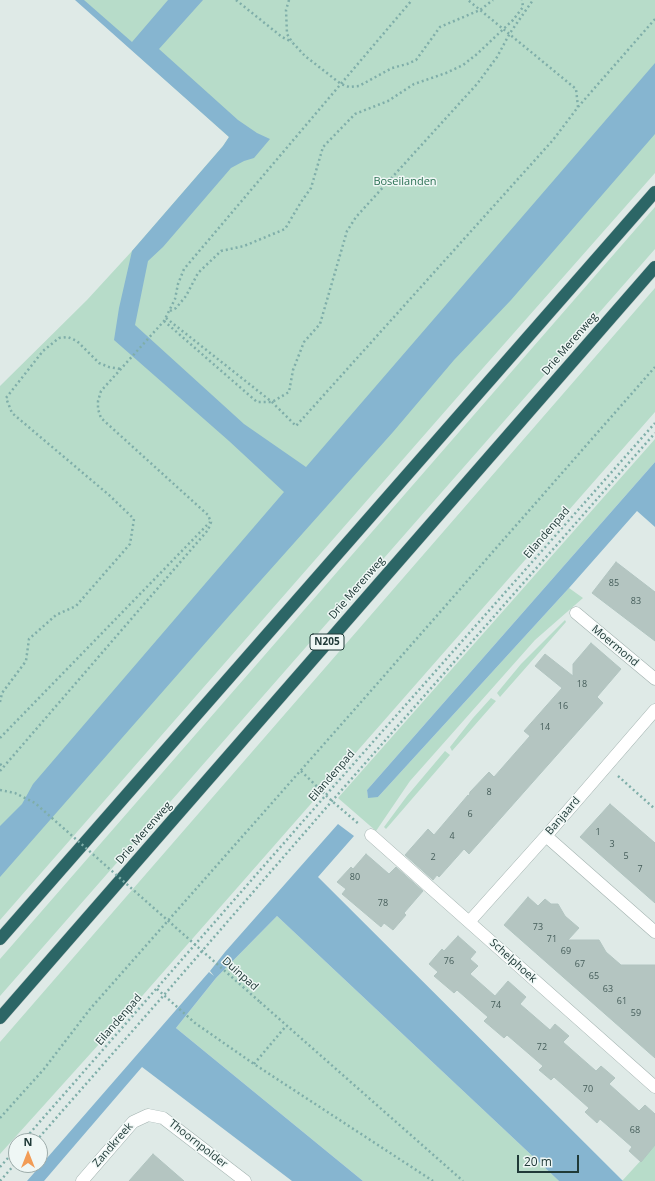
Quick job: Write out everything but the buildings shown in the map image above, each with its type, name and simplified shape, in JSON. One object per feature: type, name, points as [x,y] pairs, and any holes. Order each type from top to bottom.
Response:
[{"type":"highway","points":[[0,939],[655,192]]},
{"type":"highway","name":"Drie Merenweg","points":[[0,1018],[655,267]]},
{"type":"street","name":"Moermond","points":[[576,613],[655,679]]},
{"type":"street","name":"Banjaard","points":[[469,922],[655,710]]},
{"type":"street","name":"Schelphoek","points":[[371,834],[655,1087]]},
{"type":"street","points":[[546,836],[655,932]]},
{"type":"street","name":"Zandkreek","points":[[82,1181],[133,1122],[148,1115]]},
{"type":"street","name":"Thoornpolder","points":[[148,1115],[164,1118],[245,1181]]},
{"type":"path","points":[[236,0],[282,37],[292,42]]},
{"type":"path","points":[[289,0],[286,10],[288,34],[292,42],[305,56],[341,84],[349,87],[359,86],[392,68],[416,60],[440,27],[480,10],[494,0]]},
{"type":"path","points":[[0,771],[208,530],[211,522],[208,515],[203,510],[101,418],[98,409],[98,401],[102,391],[164,321],[175,299],[178,284],[184,269],[412,0]]},
{"type":"path","points":[[468,0],[576,89],[578,107]]},
{"type":"path","points":[[169,311],[176,308],[186,296],[198,273],[221,251],[244,246],[285,229],[311,188],[323,147],[355,114],[388,101],[414,84],[446,73],[463,65],[478,54],[513,20],[523,7],[522,0]]},
{"type":"path","points":[[164,321],[257,402],[272,402],[288,392],[293,370],[304,342],[320,324],[347,231],[356,217],[477,84],[497,58],[510,34],[534,0]]},
{"type":"path","points":[[166,318],[272,402],[296,426],[553,140],[578,107],[655,19]]},
{"type":"path","points":[[0,702],[2,693],[26,661],[29,639],[56,615],[76,606],[130,544],[134,519],[109,495],[12,413],[6,398],[43,351],[59,338],[68,337],[77,341],[99,363],[109,367],[121,369]]},
{"type":"path","points":[[0,1118],[44,1069],[90,1009],[655,367]]},
{"type":"path","name":"Eilandenpad","points":[[30,1133],[655,423]]},
{"type":"path","points":[[43,1133],[655,433]]},
{"type":"path","points":[[0,738],[211,522]]},
{"type":"path","points":[[0,764],[4,767]]},
{"type":"path","points":[[606,766],[655,809]]},
{"type":"path","points":[[301,771],[332,801],[371,834]]},
{"type":"path","name":"Duinpad","points":[[0,790],[15,793],[35,803],[463,1181]]},
{"type":"path","points":[[156,989],[195,1023],[254,1064],[433,1181]]},
{"type":"path","points":[[254,1064],[286,1026]]},
{"type":"path","points":[[0,1167],[8,1158]]},
{"type":"path","points":[[0,1181],[8,1172]]},
{"type":"green space","name":"Boseilanden","points":[[76,0],[655,0],[655,173],[0,920],[0,386],[87,300],[132,251],[223,146],[229,137]]},
{"type":"green space","points":[[655,207],[655,249],[0,996],[0,959]]},
{"type":"green space","points":[[655,288],[655,412],[136,1003],[19,1133],[8,1133],[8,1145],[0,1154],[0,1042]]},
{"type":"green space","points":[[655,439],[655,462],[367,790],[368,797],[378,797],[569,588],[583,598],[535,640],[410,781],[376,831],[338,798]]},
{"type":"green space","points":[[565,620],[566,622],[500,697],[497,693],[521,664]]},
{"type":"green space","points":[[491,698],[496,701],[452,751],[450,747]]},
{"type":"green space","points":[[445,751],[450,755],[386,829],[384,827],[407,796]]},
{"type":"green space","points":[[277,916],[559,1181],[363,1181],[176,1028],[216,978]]},
{"type":"green space","points":[[655,1145],[655,1181],[622,1181]]},
{"type":"water","points":[[75,0],[84,0],[132,42],[168,0],[203,0],[159,49],[238,120],[257,133],[270,139],[254,158],[244,161],[231,168],[163,247],[148,261],[135,325],[244,424],[306,467],[655,63],[655,134],[511,300],[454,360],[393,432],[0,877],[0,826],[22,804],[33,784],[284,492],[229,441],[114,340],[119,308],[132,251],[223,146],[229,137]]},
{"type":"water","points":[[655,462],[655,527],[637,511],[569,588],[378,797],[368,798],[367,790]]},
{"type":"water","points":[[338,824],[354,836],[318,877],[623,1181],[559,1181],[277,916],[216,978],[176,1028],[363,1181],[292,1181],[142,1067],[44,1181],[27,1181],[34,1173],[48,1173],[48,1157],[209,972],[214,976],[210,971]]}]
